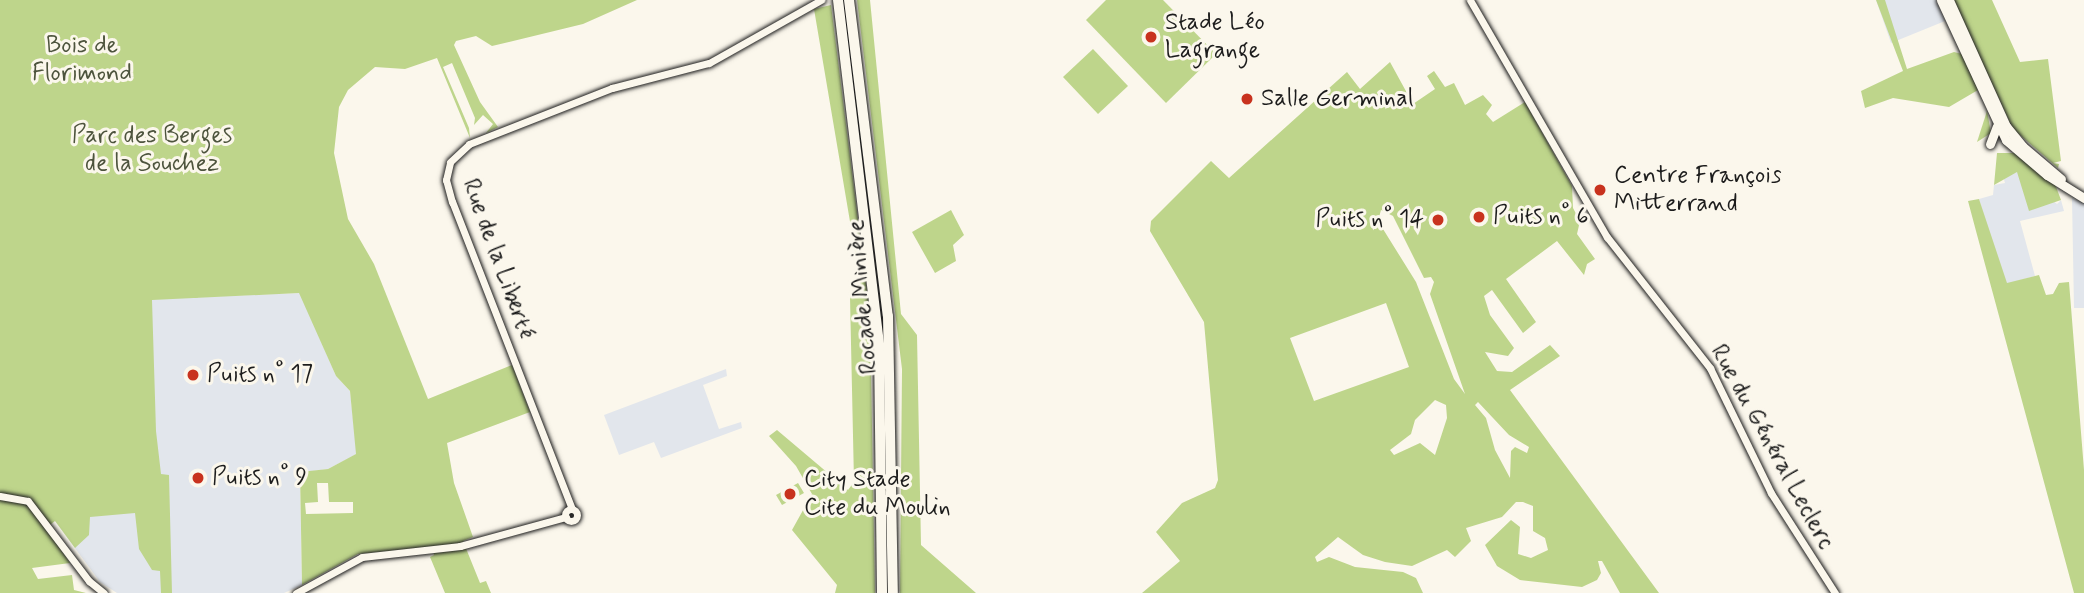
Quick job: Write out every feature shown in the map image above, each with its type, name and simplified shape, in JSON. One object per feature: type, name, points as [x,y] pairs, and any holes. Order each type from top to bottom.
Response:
[{"type":"highway","name":"Rocade Minière","points":[[844,3],[879,345],[882,593]]},
{"type":"highway","name":"Rocade Minière","points":[[844,3],[888,316],[893,593]]},
{"type":"main road","points":[[1941,0],[1997,126],[2023,158],[2084,198]]},
{"type":"main road","points":[[1949,0],[2010,132],[2035,159],[2084,192]]},
{"type":"main road","points":[[1990,144],[1997,126]]},
{"type":"street","name":"Rue de la Liberté","points":[[296,593],[362,557],[460,546],[565,517],[572,509],[452,201],[446,174],[454,155],[469,144],[623,84],[709,63],[821,0]]},
{"type":"street","name":"Rue du Général Leclerc","points":[[1470,0],[1597,220],[1710,368],[1771,493],[1835,593]]},
{"type":"street","points":[[0,496],[28,501],[89,581],[104,593]]},
{"type":"shaded area","points":[[1876,0],[1936,0],[1945,21],[1891,43]]},
{"type":"shaded area","points":[[2017,172],[2057,204],[2061,200],[2064,211],[2020,221],[2035,276],[2003,285],[1979,199],[1993,195],[1994,185],[2005,183],[2003,176]]},
{"type":"shaded area","points":[[2072,198],[2084,203],[2084,308],[2074,308]]},
{"type":"shaded area","points":[[300,293],[336,376],[350,391],[357,454],[328,469],[300,473],[302,585],[284,593],[117,593],[100,582],[55,521],[149,299]]},
{"type":"shaded area","points":[[726,369],[727,376],[703,385],[719,429],[741,422],[742,428],[661,458],[654,442],[619,455],[604,415]]},
{"type":"green space","name":"Parc des Berges de la Souchez","points":[[0,0],[637,0],[583,24],[492,46],[476,36],[456,41],[454,45],[480,102],[498,127],[486,133],[493,124],[483,115],[474,125],[475,118],[452,63],[443,67],[469,128],[470,138],[437,58],[405,69],[375,67],[348,90],[339,107],[334,153],[348,219],[374,264],[428,399],[512,365],[530,412],[447,443],[454,483],[473,537],[463,541],[480,583],[486,581],[491,593],[445,593],[430,557],[434,555],[432,547],[358,554],[302,585],[300,472],[328,469],[356,454],[350,391],[336,376],[299,293],[152,300],[156,431],[161,474],[169,475],[172,593],[161,593],[160,571],[152,570],[139,549],[135,513],[90,517],[89,535],[75,548],[55,521],[46,528],[70,563],[32,568],[38,579],[72,575],[74,590],[86,593],[0,593]],"holes":[[[317,483],[328,483],[329,502],[353,502],[353,513],[306,514],[305,503],[318,502]]]},
{"type":"green space","points":[[857,0],[870,0],[901,314],[917,335],[921,545],[976,593],[900,593],[902,369]]},
{"type":"green space","name":"Stade Léo Lagrange","points":[[1106,0],[1163,0],[1216,54],[1166,103],[1086,20]]},
{"type":"green space","points":[[1876,0],[1885,0],[1907,69],[1954,52],[1962,54],[1978,90],[1949,107],[1893,98],[1865,108],[1861,91],[1903,71]]},
{"type":"green space","points":[[1953,0],[1992,0],[2020,62],[2048,59],[2061,161],[2053,163],[2059,164],[2058,168],[2013,129]]},
{"type":"green space","points":[[831,5],[870,315],[875,593],[835,593],[837,585],[792,530],[812,494],[796,466],[769,436],[777,430],[848,490],[854,482],[850,297],[857,282],[856,257],[814,9]]},
{"type":"green space","points":[[1093,49],[1128,86],[1098,114],[1063,77]]},
{"type":"green space","points":[[1390,62],[1413,104],[1435,89],[1427,76],[1434,71],[1445,87],[1454,83],[1465,105],[1483,95],[1492,105],[1486,114],[1493,122],[1525,102],[1572,186],[1573,208],[1580,221],[1577,234],[1595,259],[1587,264],[1584,275],[1557,241],[1506,279],[1536,322],[1523,333],[1492,290],[1484,296],[1490,315],[1514,348],[1508,356],[1485,352],[1497,371],[1512,372],[1550,345],[1560,356],[1510,390],[1659,593],[1620,593],[1602,561],[1598,561],[1601,573],[1597,580],[1582,587],[1520,580],[1497,566],[1485,545],[1511,520],[1520,527],[1518,554],[1531,558],[1548,550],[1545,538],[1533,531],[1533,506],[1516,502],[1502,517],[1466,528],[1471,541],[1455,557],[1447,550],[1412,566],[1385,562],[1363,555],[1338,537],[1315,557],[1317,562],[1329,557],[1355,567],[1403,572],[1416,578],[1423,593],[1142,593],[1180,561],[1156,532],[1182,503],[1215,488],[1218,480],[1204,322],[1150,231],[1151,221],[1211,161],[1229,178],[1347,72],[1360,89]],"holes":[[[1381,210],[1393,216],[1424,278],[1431,277],[1434,282],[1430,294],[1465,394],[1454,379],[1416,282],[1378,221]],[[1386,303],[1409,367],[1314,401],[1290,338]],[[1435,400],[1446,405],[1447,418],[1435,455],[1420,443],[1394,455],[1390,450],[1411,434],[1415,420]],[[1478,402],[1509,435],[1529,447],[1527,453],[1515,447],[1511,451],[1510,478],[1495,450],[1486,418],[1475,405]]]},
{"type":"green space","points":[[1987,111],[1991,133],[1977,142]]},
{"type":"green space","points":[[1997,153],[2015,153],[2055,184],[2061,200],[2029,211],[2017,172],[1994,185]]},
{"type":"green space","points":[[1979,199],[2007,283],[2039,275],[2046,295],[2053,294],[2059,283],[2069,282],[2084,470],[2084,593],[2074,593],[1968,201]]},
{"type":"green space","points":[[951,210],[964,235],[953,245],[956,261],[935,273],[912,232]]},
{"type":"green space","name":"City Stade Cite du Moulin","points":[[798,483],[804,493],[782,505],[776,495]]},
{"type":"place","name":"Stade Léo Lagrange","points":[[1151,37]]},
{"type":"place","name":"Salle Germinal","points":[[1247,99]]},
{"type":"place","name":"Centre François Mitterrand","points":[[1600,190]]},
{"type":"place","name":"Puits n° 6","points":[[1479,217]]},
{"type":"place","name":"Puits n° 14","points":[[1438,220]]},
{"type":"place","name":"Puits n° 17","points":[[193,375]]},
{"type":"place","name":"Puits n° 9","points":[[198,478]]},
{"type":"place","name":"City Stade Cite du Moulin","points":[[790,494]]},
{"type":"park label","name":"Bois de Florimond","points":[[82,60]]}]
